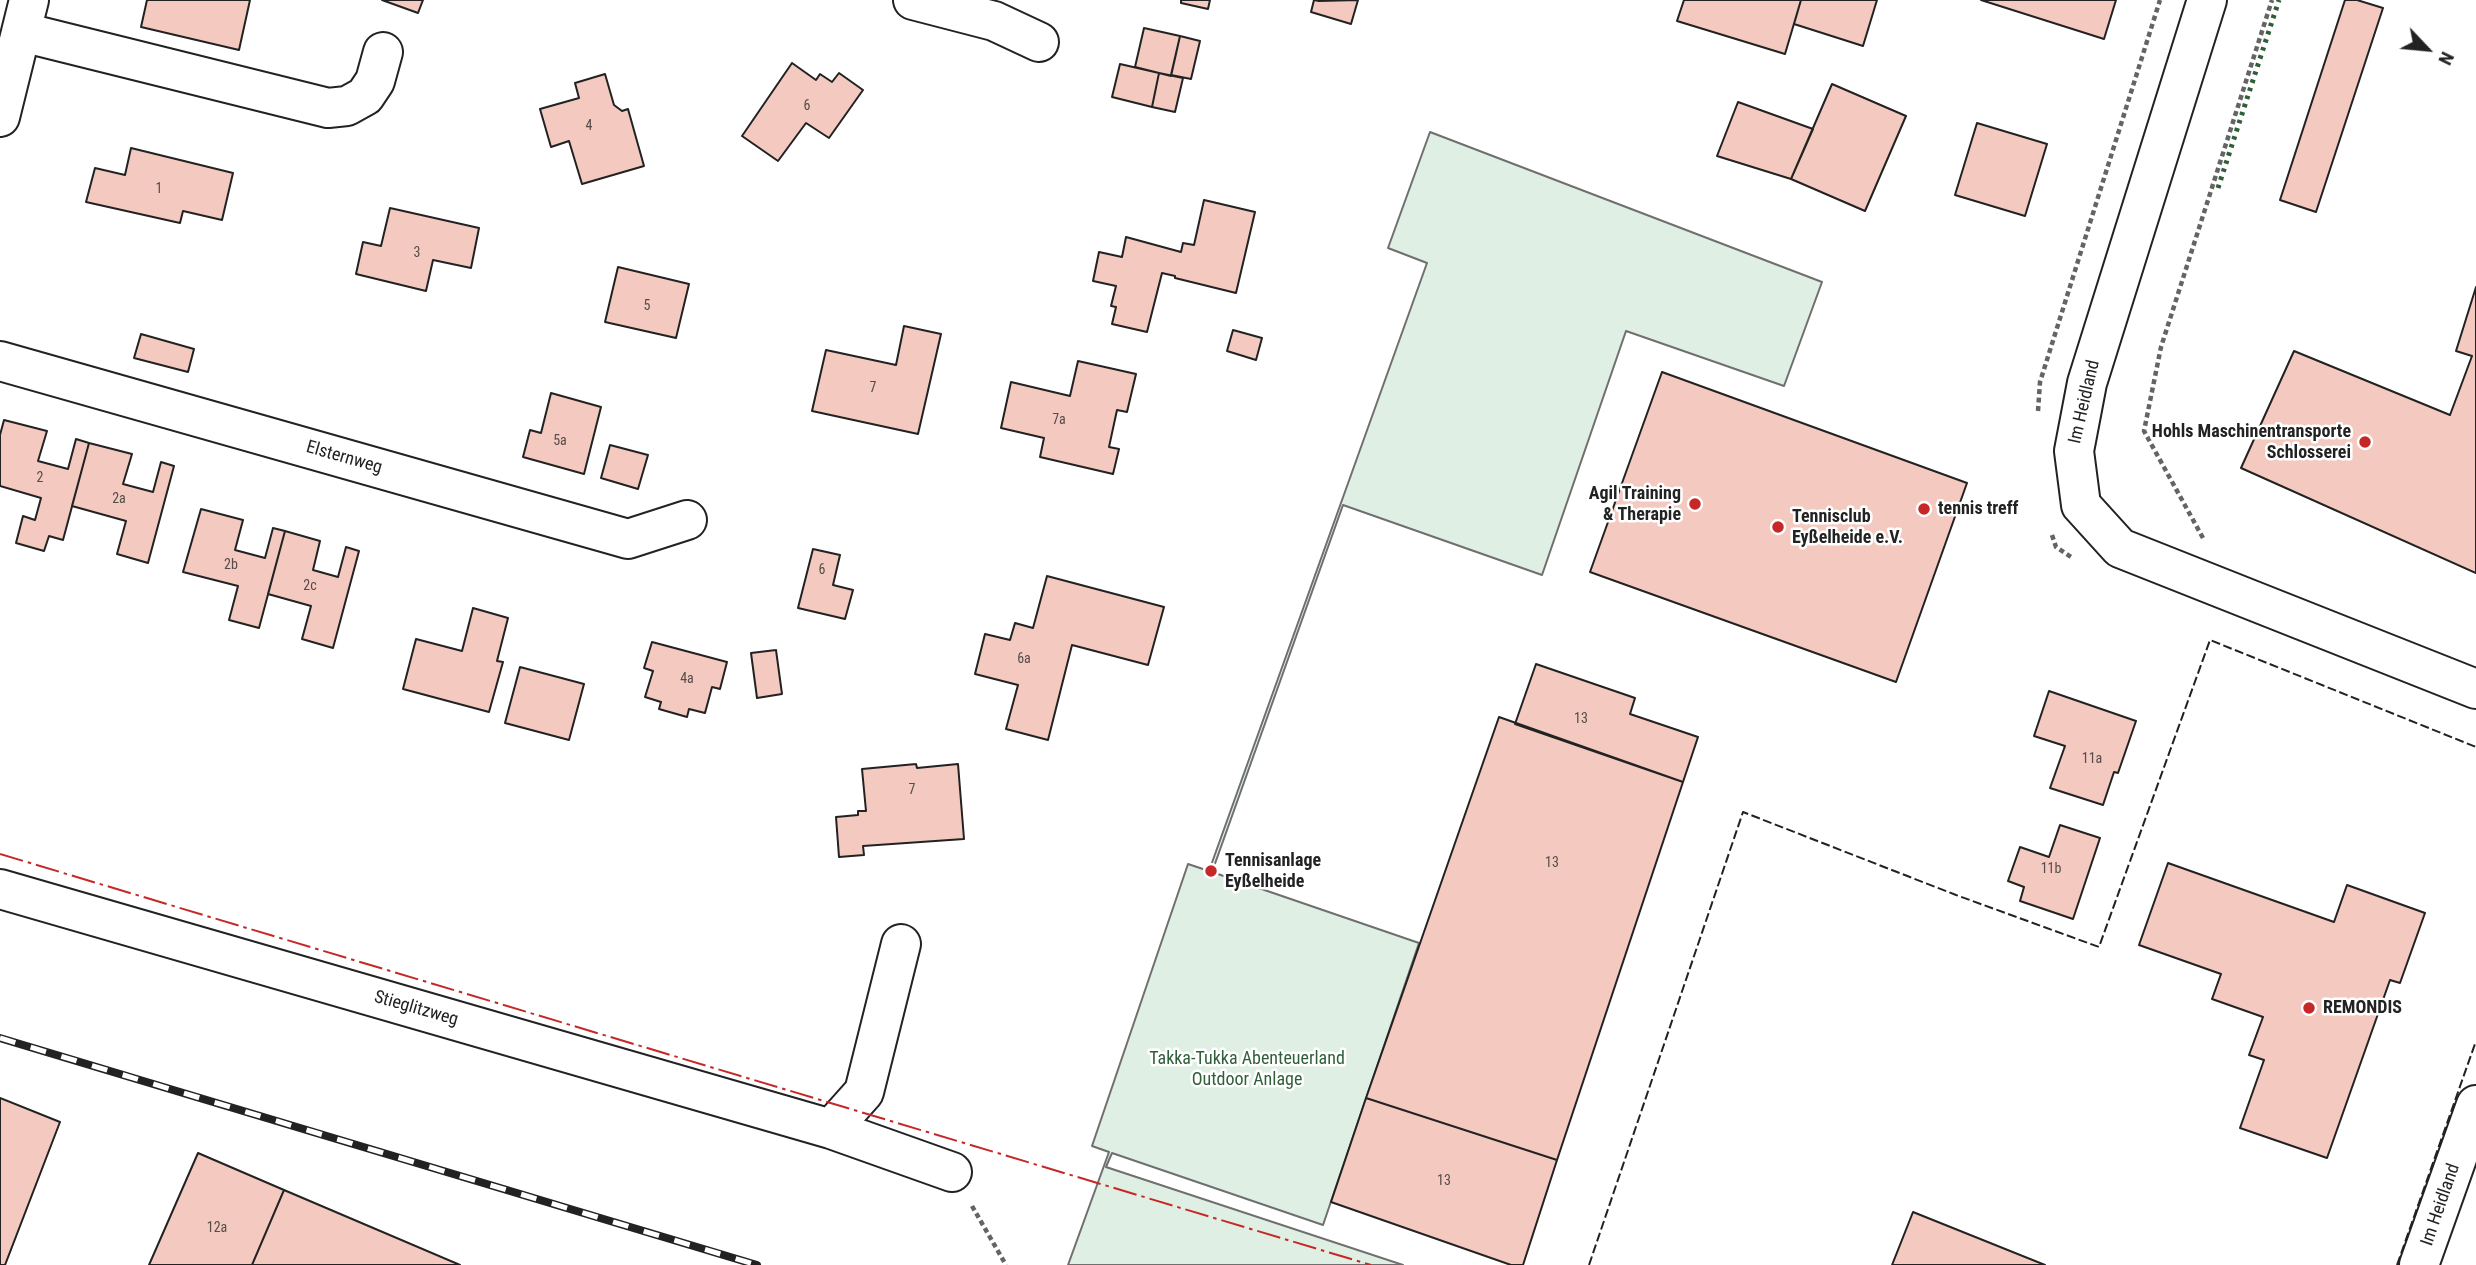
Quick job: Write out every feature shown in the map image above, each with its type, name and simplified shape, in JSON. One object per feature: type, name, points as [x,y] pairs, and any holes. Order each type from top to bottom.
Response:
[{"type":"street","points":[[913,0],[994,20],[1039,43]]},
{"type":"street","name":"Im Heidland","points":[[2207,0],[2087,383],[2074,451],[2081,505],[2120,548],[2476,689]]},
{"type":"street","points":[[0,117],[25,16],[328,108],[347,106],[365,96],[375,81],[383,52]]},
{"type":"street","name":"Elsternweg","points":[[0,361],[628,539],[687,520]]},
{"type":"street","name":"Stieglitzweg","points":[[0,889],[831,1129],[952,1172]]},
{"type":"street","points":[[831,1129],[864,1092],[901,944]]},
{"type":"street","name":"Im Heidland","points":[[2419,1265],[2476,1105]]},
{"type":"path","points":[[2038,420],[2040,382],[2160,0]]},
{"type":"path","points":[[2208,547],[2144,431],[2161,347],[2272,0]]},
{"type":"path","points":[[2052,534],[2056,547],[2079,562]]},
{"type":"path","points":[[952,1172],[1006,1265]]},
{"type":"green space","name":"Tennisanlage Eyßelheide","points":[[1430,132],[1822,282],[1784,386],[1626,331],[1542,575],[1343,505],[1212,872],[1419,943],[1323,1225],[1112,1153],[1106,1167],[1403,1265],[1068,1265],[1109,1152],[1092,1146],[1188,864],[1209,871],[1427,263],[1388,248]]},
{"type":"building","points":[[147,0],[250,0],[239,50],[141,27]]},
{"type":"building","points":[[382,0],[423,0],[418,13]]},
{"type":"building","points":[[1181,0],[1210,0],[1208,9],[1181,3]]},
{"type":"building","points":[[1314,0],[1358,0],[1351,24],[1311,12]]},
{"type":"building","points":[[1684,0],[1801,0],[1785,54],[1677,21]]},
{"type":"building","points":[[1801,0],[1877,0],[1863,46],[1794,24]]},
{"type":"building","points":[[1981,0],[2116,0],[2104,39]]},
{"type":"building","points":[[2345,0],[2357,0],[2383,8],[2316,212],[2280,200]]},
{"type":"building","points":[[1144,28],[1180,36],[1171,76],[1135,67]]},
{"type":"building","points":[[1180,36],[1200,41],[1191,79],[1171,75]]},
{"type":"building","points":[[792,63],[816,80],[820,74],[832,82],[839,73],[863,90],[829,138],[806,123],[778,161],[742,136]]},
{"type":"building","points":[[1120,64],[1159,73],[1152,107],[1112,97]]},
{"type":"building","points":[[1159,73],[1183,78],[1175,112],[1152,107]]},
{"type":"building","points":[[605,74],[614,105],[622,111],[628,109],[644,166],[582,184],[569,141],[551,147],[540,109],[579,98],[575,83]]},
{"type":"building","points":[[1832,84],[1906,116],[1865,211],[1791,179]]},
{"type":"building","points":[[1738,102],[1813,129],[1791,179],[1717,156]]},
{"type":"building","points":[[1977,123],[2047,144],[2025,216],[1955,195]]},
{"type":"building","points":[[131,148],[233,173],[222,220],[183,211],[180,223],[86,202],[95,168],[125,175]]},
{"type":"building","points":[[1204,200],[1255,212],[1236,293],[1162,273],[1147,332],[1112,324],[1116,307],[1111,306],[1116,286],[1093,281],[1099,252],[1122,257],[1126,237],[1181,252],[1183,243],[1194,245]]},
{"type":"building","points":[[390,208],[479,228],[471,268],[433,260],[426,291],[356,274],[363,242],[381,246]]},
{"type":"building","points":[[618,267],[689,284],[676,338],[605,322]]},
{"type":"building","name":"Hohls Maschinentransporte Schlosserei","points":[[2476,287],[2476,573],[2241,468],[2294,351],[2450,415],[2472,356],[2456,351]]},
{"type":"building","points":[[904,326],[941,334],[918,434],[812,411],[826,350],[896,365]]},
{"type":"building","points":[[1233,330],[1262,338],[1256,360],[1227,351]]},
{"type":"building","points":[[141,334],[194,349],[188,372],[134,358]]},
{"type":"building","points":[[1078,361],[1136,374],[1127,412],[1117,410],[1109,447],[1119,449],[1113,474],[1040,457],[1044,438],[1001,428],[1011,382],[1070,396]]},
{"type":"building","name":"Tennisclub Eyßelheide e.V.","points":[[1662,372],[1967,483],[1896,682],[1590,572]]},
{"type":"building","points":[[551,393],[601,407],[584,474],[523,457],[530,430],[541,433]]},
{"type":"building","points":[[4,420],[47,431],[38,461],[68,469],[76,439],[89,443],[63,540],[49,536],[44,551],[16,543],[23,516],[35,520],[41,498],[0,486],[0,435]]},
{"type":"building","points":[[89,443],[132,454],[123,484],[153,492],[161,462],[174,466],[148,563],[117,554],[126,521],[72,506]]},
{"type":"building","points":[[610,445],[648,455],[638,489],[601,478]]},
{"type":"building","points":[[201,509],[243,520],[235,550],[265,558],[273,528],[285,531],[259,628],[229,620],[238,586],[183,572]]},
{"type":"building","points":[[285,531],[320,541],[313,570],[338,577],[346,547],[359,551],[333,648],[302,639],[311,606],[268,594]]},
{"type":"building","points":[[813,549],[840,555],[833,585],[853,590],[845,619],[798,608]]},
{"type":"building","points":[[1047,576],[1164,607],[1148,665],[1072,645],[1048,740],[1006,729],[1018,685],[975,674],[985,634],[1010,640],[1015,623],[1033,628]]},
{"type":"building","points":[[473,608],[508,618],[497,661],[503,662],[489,712],[403,689],[416,639],[462,651]]},
{"type":"building","points":[[652,642],[727,662],[720,689],[712,687],[705,713],[689,709],[687,717],[659,709],[661,702],[645,697],[653,671],[644,668]]},
{"type":"building","points":[[776,650],[782,694],[757,698],[751,653]]},
{"type":"building","points":[[1536,664],[1635,698],[1630,714],[1698,737],[1683,782],[1515,724]]},
{"type":"building","points":[[520,667],[584,684],[569,740],[505,723]]},
{"type":"building","points":[[2049,691],[2136,721],[2118,773],[2114,772],[2103,805],[2050,788],[2065,746],[2034,736]]},
{"type":"building","points":[[1499,717],[1683,782],[1557,1160],[1366,1098]]},
{"type":"building","points":[[916,764],[917,768],[958,764],[964,839],[863,846],[864,855],[839,857],[836,817],[858,815],[858,811],[866,811],[862,769]]},
{"type":"building","points":[[2060,825],[2100,838],[2073,919],[2020,901],[2024,887],[2008,881],[2020,847],[2049,857]]},
{"type":"building","name":"REMONDIS","points":[[2168,863],[2334,922],[2347,885],[2425,913],[2400,983],[2390,980],[2327,1158],[2240,1128],[2264,1060],[2249,1055],[2263,1017],[2212,999],[2221,974],[2139,945]]},
{"type":"building","points":[[0,1098],[60,1122],[5,1265],[0,1265]]},
{"type":"building","points":[[1366,1098],[1557,1160],[1523,1265],[1511,1265],[1331,1202]]},
{"type":"building","points":[[198,1153],[284,1190],[252,1265],[149,1265]]},
{"type":"building","points":[[284,1190],[460,1265],[252,1265]]},
{"type":"building","points":[[1913,1212],[2045,1265],[1892,1265]]},
{"type":"railway","points":[[0,1038],[757,1265]]},
{"type":"hedge","points":[[2218,188],[2279,0]]},
{"type":"fence","points":[[1589,1265],[1743,812],[2099,947],[2210,640],[2476,747]]},
{"type":"fence","points":[[2397,1265],[2476,1041]]},
{"type":"power","points":[[0,854],[1371,1265]]},
{"type":"place","name":"Hohls Maschinentransporte Schlosserei","points":[[2365,442]]},
{"type":"place","name":"Agil Training & Therapie","points":[[1695,504]]},
{"type":"place","name":"tennis treff","points":[[1924,509]]},
{"type":"place","name":"Tennisclub Eyßelheide e.V.","points":[[1778,527]]},
{"type":"place","name":"Tennisanlage Eyßelheide","points":[[1211,871]]},
{"type":"place","name":"REMONDIS","points":[[2309,1008]]},
{"type":"park label","name":"Takka-Tukka Abenteuerland Outdoor Anlage","points":[[1247,1069]]}]
